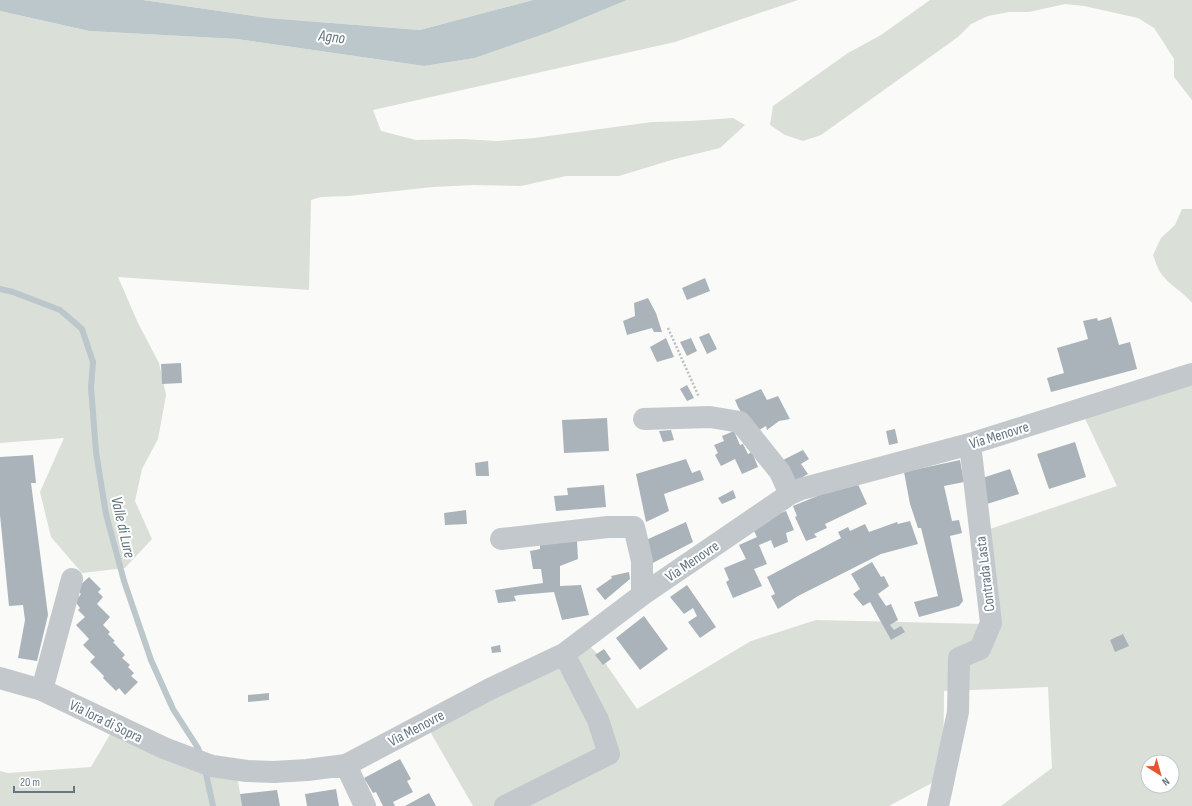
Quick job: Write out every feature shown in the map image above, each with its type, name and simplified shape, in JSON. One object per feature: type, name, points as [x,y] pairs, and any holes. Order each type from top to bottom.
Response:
[{"type":"street","name":"Via Menovre","points":[[212,766],[247,771],[274,772],[307,770],[346,765],[490,689],[564,654],[642,595],[790,494],[801,489],[970,444],[1192,374]]},
{"type":"street","points":[[644,420],[710,417],[740,422],[780,472],[790,494]]},
{"type":"street","name":"Contrada Lasta","points":[[938,806],[958,712],[959,658],[980,649],[991,623],[970,444]]},
{"type":"street","points":[[501,539],[608,527],[634,527],[642,562],[642,595]]},
{"type":"street","points":[[42,690],[72,579]]},
{"type":"street","points":[[505,806],[609,754],[598,720],[564,654]]},
{"type":"street","name":"Via lora di Sopra","points":[[0,678],[42,690],[164,748],[212,766]]},
{"type":"street","points":[[346,765],[365,806]]},
{"type":"path","points":[[668,328],[701,401],[710,417]]},
{"type":"shaded area","points":[[143,0],[533,0],[420,30],[268,18]]},
{"type":"shaded area","points":[[627,0],[798,0],[675,42],[373,110],[381,131],[416,140],[462,139],[497,141],[534,138],[652,122],[733,118],[745,125],[720,148],[675,159],[619,176],[566,176],[521,186],[473,185],[433,187],[349,196],[321,197],[311,200],[309,290],[118,277],[138,323],[159,363],[166,395],[158,439],[142,469],[135,501],[152,539],[125,568],[82,573],[51,537],[40,492],[64,438],[0,443],[0,11],[89,31],[237,39],[424,66],[475,58],[550,32]]},
{"type":"shaded area","points":[[930,0],[1192,0],[1192,100],[1174,77],[1174,59],[1154,28],[1138,18],[1084,6],[1065,4],[1029,12],[1009,12],[988,16],[971,24],[958,37],[821,135],[803,141],[785,135],[770,125],[773,106],[848,53],[881,35]]},
{"type":"shaded area","points":[[1182,209],[1192,209],[1192,303],[1163,277],[1153,255],[1161,238],[1175,225]]},
{"type":"shaded area","points":[[1192,374],[1192,806],[1001,806],[1052,768],[1048,687],[944,691],[943,777],[889,806],[473,806],[428,728],[583,640],[601,657],[637,709],[751,641],[816,620],[985,624],[987,530],[1117,486],[1079,406]]},
{"type":"shaded area","points":[[115,726],[237,775],[242,806],[0,806],[0,771],[8,773],[91,767]]},
{"type":"water","name":"Agno","points":[[0,0],[143,0],[268,18],[420,30],[533,0],[627,0],[550,32],[475,58],[424,66],[237,39],[89,31],[0,11]]},
{"type":"building","points":[[705,278],[710,291],[687,300],[682,288]]},
{"type":"building","points":[[648,298],[656,313],[662,332],[654,332],[652,328],[627,335],[623,321],[635,316],[634,303]]},
{"type":"building","points":[[1111,317],[1119,345],[1130,342],[1137,369],[1051,392],[1047,378],[1064,373],[1057,348],[1088,339],[1083,321],[1097,318],[1098,321]]},
{"type":"building","points":[[709,333],[717,349],[707,354],[699,337]]},
{"type":"building","points":[[666,338],[674,357],[657,362],[650,347]]},
{"type":"building","points":[[691,338],[697,351],[687,356],[680,342]]},
{"type":"building","points":[[181,363],[182,383],[162,384],[161,364]]},
{"type":"building","points":[[687,385],[694,398],[687,401],[680,389]]},
{"type":"building","points":[[761,389],[767,400],[778,396],[790,419],[779,421],[767,430],[766,426],[754,433],[735,400]]},
{"type":"building","points":[[607,418],[609,451],[564,453],[562,420]]},
{"type":"building","points":[[895,429],[898,443],[889,445],[886,431]]},
{"type":"building","points":[[671,430],[674,440],[663,442],[659,431]]},
{"type":"building","points":[[734,431],[740,445],[743,444],[748,454],[752,452],[758,467],[742,474],[735,459],[721,466],[715,455],[718,453],[714,445],[724,441],[722,436]]},
{"type":"building","points":[[1075,442],[1086,477],[1049,489],[1037,454]]},
{"type":"building","points":[[803,450],[809,459],[801,464],[808,474],[794,482],[781,461]]},
{"type":"building","points":[[33,455],[36,483],[31,483],[48,615],[37,661],[18,658],[25,620],[23,605],[9,606],[0,515],[0,457]]},
{"type":"building","points":[[686,459],[692,473],[700,470],[704,480],[664,494],[669,511],[646,522],[636,474]]},
{"type":"building","points":[[960,460],[964,482],[944,486],[952,521],[959,520],[962,533],[950,536],[963,601],[959,606],[919,617],[914,602],[938,596],[921,528],[918,528],[910,504],[904,472]]},
{"type":"building","points":[[488,461],[489,476],[476,476],[475,463]]},
{"type":"building","points":[[1010,469],[1019,494],[987,504],[979,479]]},
{"type":"building","points":[[856,480],[867,504],[825,524],[827,528],[814,534],[817,537],[806,541],[795,517],[797,516],[793,506]]},
{"type":"building","points":[[604,485],[606,507],[556,511],[554,496],[568,495],[567,488]]},
{"type":"building","points":[[733,490],[736,498],[722,504],[718,498]]},
{"type":"building","points":[[466,510],[467,524],[445,525],[444,513]]},
{"type":"building","points":[[786,511],[794,530],[786,533],[788,542],[774,548],[771,540],[759,545],[767,564],[754,569],[762,586],[733,598],[726,582],[729,580],[724,568],[746,559],[739,545],[757,537],[751,525]]},
{"type":"building","points":[[910,521],[918,544],[881,554],[798,596],[778,609],[771,596],[775,594],[767,577],[841,538],[838,532],[848,527],[850,531],[865,524],[869,532],[897,522],[898,524]]},
{"type":"building","points":[[686,522],[693,542],[647,566],[646,540]]},
{"type":"building","points":[[577,541],[578,559],[560,566],[560,586],[581,585],[589,615],[562,620],[554,592],[519,595],[514,596],[516,601],[498,603],[495,590],[543,583],[541,569],[533,569],[530,551],[540,549],[540,545]]},
{"type":"building","points":[[872,562],[881,577],[884,576],[889,586],[878,594],[886,606],[891,604],[898,620],[890,625],[894,630],[901,626],[905,632],[891,640],[870,602],[863,606],[853,594],[860,589],[851,574]]},
{"type":"building","points":[[629,572],[630,579],[605,600],[596,589],[612,578],[611,576]]},
{"type":"building","points":[[89,577],[101,589],[98,592],[103,597],[97,604],[110,617],[103,625],[110,632],[108,634],[115,641],[113,642],[125,655],[122,658],[130,665],[128,667],[134,673],[131,676],[138,682],[125,695],[119,688],[116,691],[90,662],[95,657],[83,645],[89,639],[76,625],[85,617],[78,610],[80,608],[76,600],[81,594],[76,589]]},
{"type":"building","points":[[687,585],[716,627],[700,638],[688,622],[697,616],[693,608],[684,614],[670,597]]},
{"type":"building","points":[[644,616],[668,649],[640,670],[616,638]]},
{"type":"building","points":[[1123,634],[1129,646],[1115,652],[1110,640]]},
{"type":"building","points":[[500,645],[501,652],[492,653],[491,647]]},
{"type":"building","points":[[604,649],[611,659],[603,665],[595,655]]},
{"type":"building","points":[[269,693],[269,700],[248,702],[248,695]]},
{"type":"building","points":[[400,759],[411,779],[407,781],[413,792],[393,802],[395,806],[383,806],[376,792],[373,793],[364,778]]},
{"type":"building","points":[[336,789],[339,806],[307,806],[305,794]]},
{"type":"building","points":[[277,790],[280,806],[242,806],[240,794]]},
{"type":"building","points":[[429,793],[436,806],[405,806]]},
{"type":"waterway","name":"Valle di Lure","points":[[0,289],[13,292],[60,310],[82,329],[93,362],[91,387],[96,452],[106,514],[124,581],[151,660],[173,709],[198,748],[201,756]]},
{"type":"waterway","name":"Valle di Lure","points":[[205,769],[213,806]]}]
